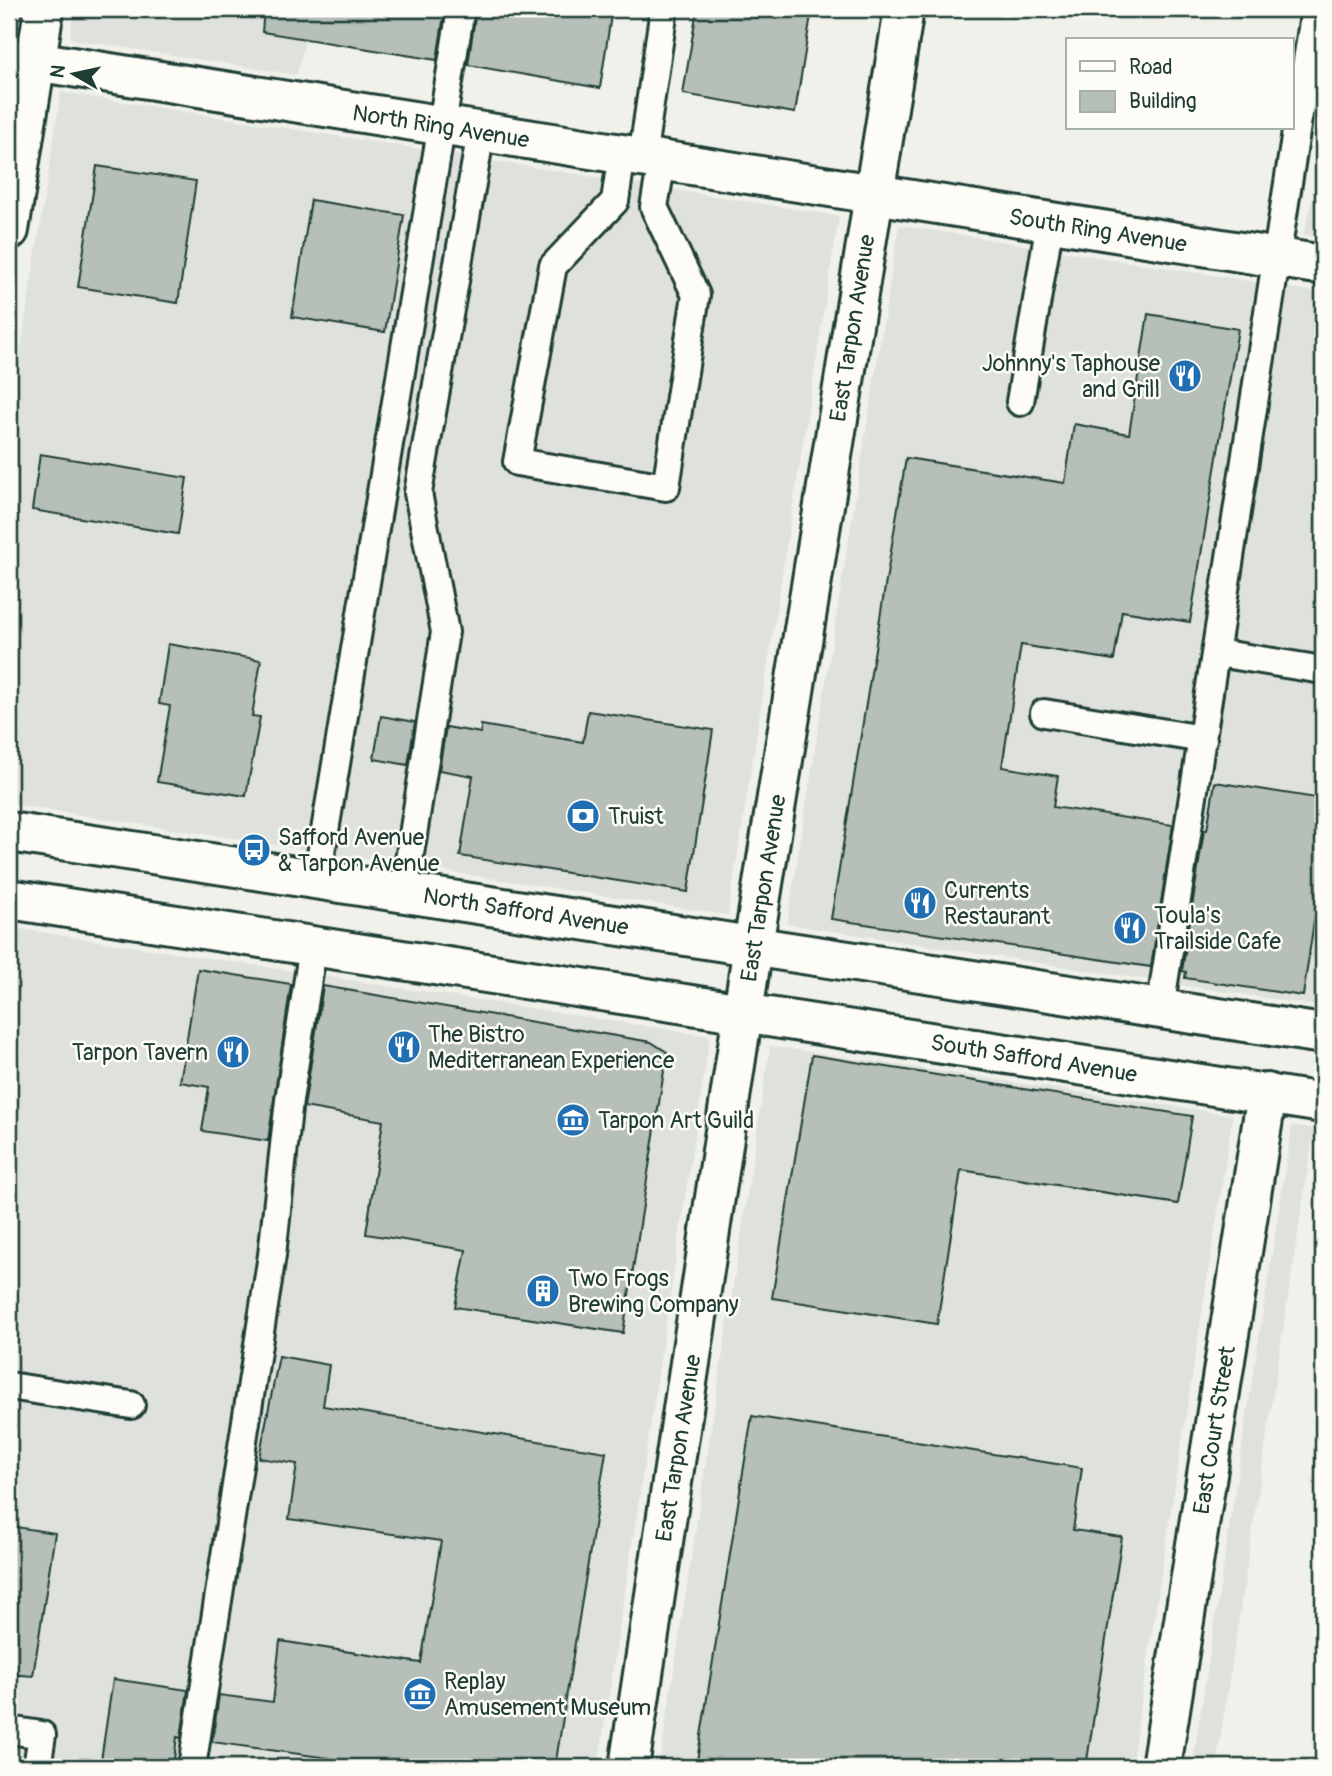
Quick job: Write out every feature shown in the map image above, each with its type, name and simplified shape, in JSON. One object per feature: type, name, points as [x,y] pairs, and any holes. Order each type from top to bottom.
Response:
[{"type":"street","points":[[9,230],[22,59],[44,9]]},
{"type":"street","name":"East Tarpon Avenue","points":[[629,1767],[753,946],[904,9]]},
{"type":"street","name":"North Ring Avenue","points":[[22,59],[873,194]]},
{"type":"street","name":"South Ring Avenue","points":[[873,194],[1323,265]]},
{"type":"street","name":"North Safford Avenue","points":[[9,832],[753,946]]},
{"type":"street","points":[[9,900],[744,1015]]},
{"type":"street","points":[[753,946],[1323,1034]]},
{"type":"street","name":"South Safford Avenue","points":[[744,1015],[1323,1103]]},
{"type":"street","name":"East Court Street","points":[[1161,1767],[1267,1093]]},
{"type":"lane","points":[[317,879],[461,9]]},
{"type":"lane","points":[[642,158],[615,201],[553,266],[517,462],[666,487],[696,295],[654,207],[642,158],[664,9]]},
{"type":"lane","points":[[1160,1009],[1315,9]]},
{"type":"lane","points":[[404,892],[445,632],[418,493],[481,132]]},
{"type":"lane","points":[[1020,402],[1050,222]]},
{"type":"lane","points":[[1217,653],[1323,670]]},
{"type":"lane","points":[[1044,713],[1203,739]]},
{"type":"lane","points":[[192,1767],[272,1255],[289,1100],[313,947]]},
{"type":"lane","points":[[9,1386],[131,1405]]},
{"type":"lane","points":[[9,1730],[42,1735],[37,1767]]},
{"type":"shaded area","points":[[74,9],[312,9],[297,75],[70,39]]},
{"type":"shaded area","points":[[61,92],[839,216],[728,915],[9,804],[9,423]]},
{"type":"shaded area","points":[[1323,154],[1323,238],[1272,230],[1304,234]]},
{"type":"shaded area","points":[[899,225],[1323,293],[1323,1007],[787,924]]},
{"type":"shaded area","points":[[9,927],[710,1036],[598,1767],[9,1767]]},
{"type":"shaded area","points":[[770,1046],[1233,1115],[1131,1767],[659,1767]]},
{"type":"shaded area","points":[[1292,1125],[1314,1129],[1216,1767],[1192,1767]]},
{"type":"building","points":[[264,9],[445,9],[437,60],[262,32]]},
{"type":"building","points":[[476,9],[612,9],[600,88],[468,65]]},
{"type":"building","points":[[697,9],[812,9],[795,113],[683,94]]},
{"type":"building","points":[[97,166],[196,181],[178,303],[78,287]]},
{"type":"building","points":[[311,200],[404,215],[385,332],[292,317]]},
{"type":"building","points":[[1148,314],[1238,329],[1190,622],[1122,611],[1114,660],[1021,645],[1002,767],[1058,776],[1053,807],[1173,825],[1151,967],[831,919],[906,458],[1065,483],[1074,424],[1129,434]]},
{"type":"building","points":[[40,454],[187,478],[178,534],[32,510]]},
{"type":"building","points":[[168,644],[261,660],[252,716],[260,717],[246,796],[157,782],[170,706],[159,704]]},
{"type":"building","name":"Truist","points":[[588,711],[713,730],[688,892],[460,856],[473,776],[439,770],[446,727],[481,733],[481,725],[583,742]]},
{"type":"building","points":[[381,716],[415,722],[408,765],[374,759]]},
{"type":"building","points":[[1215,782],[1323,799],[1323,860],[1303,996],[1185,978],[1186,972],[1182,971],[1204,830],[1207,830]]},
{"type":"building","name":"Tarpon Tavern","points":[[198,969],[291,984],[268,1141],[202,1131],[209,1087],[180,1082]]},
{"type":"building","points":[[323,986],[651,1042],[667,1052],[623,1333],[455,1307],[466,1250],[366,1234],[383,1121],[304,1107]]},
{"type":"building","points":[[812,1055],[1192,1116],[1178,1204],[961,1170],[937,1324],[772,1298]]},
{"type":"building","points":[[279,1356],[329,1365],[323,1406],[606,1452],[555,1767],[394,1767],[212,1742],[219,1695],[273,1702],[280,1641],[421,1663],[441,1541],[289,1519],[297,1464],[259,1458]]},
{"type":"building","points":[[752,1416],[1082,1468],[1073,1530],[1122,1537],[1086,1767],[696,1767]]},
{"type":"building","points":[[9,1526],[55,1533],[33,1676],[9,1674]]},
{"type":"building","points":[[113,1679],[188,1690],[181,1738],[177,1737],[173,1767],[100,1767]]},
{"type":"place","name":"Johnny's Taphouse and Grill","points":[[1185,376]]},
{"type":"place","name":"Truist","points":[[583,816]]},
{"type":"place","name":"Safford Avenue & Tarpon Avenue","points":[[254,850]]},
{"type":"place","name":"Currents Restaurant","points":[[920,903]]},
{"type":"place","name":"Toula's Trailside Cafe","points":[[1130,928]]},
{"type":"place","name":"The Bistro Mediterranean Experience","points":[[404,1047]]},
{"type":"place","name":"Tarpon Tavern","points":[[233,1052]]},
{"type":"place","name":"Tarpon Art Guild","points":[[573,1120]]},
{"type":"place","name":"Two Frogs Brewing Company","points":[[543,1291]]},
{"type":"place","name":"Replay Amusement Museum","points":[[420,1694]]}]
